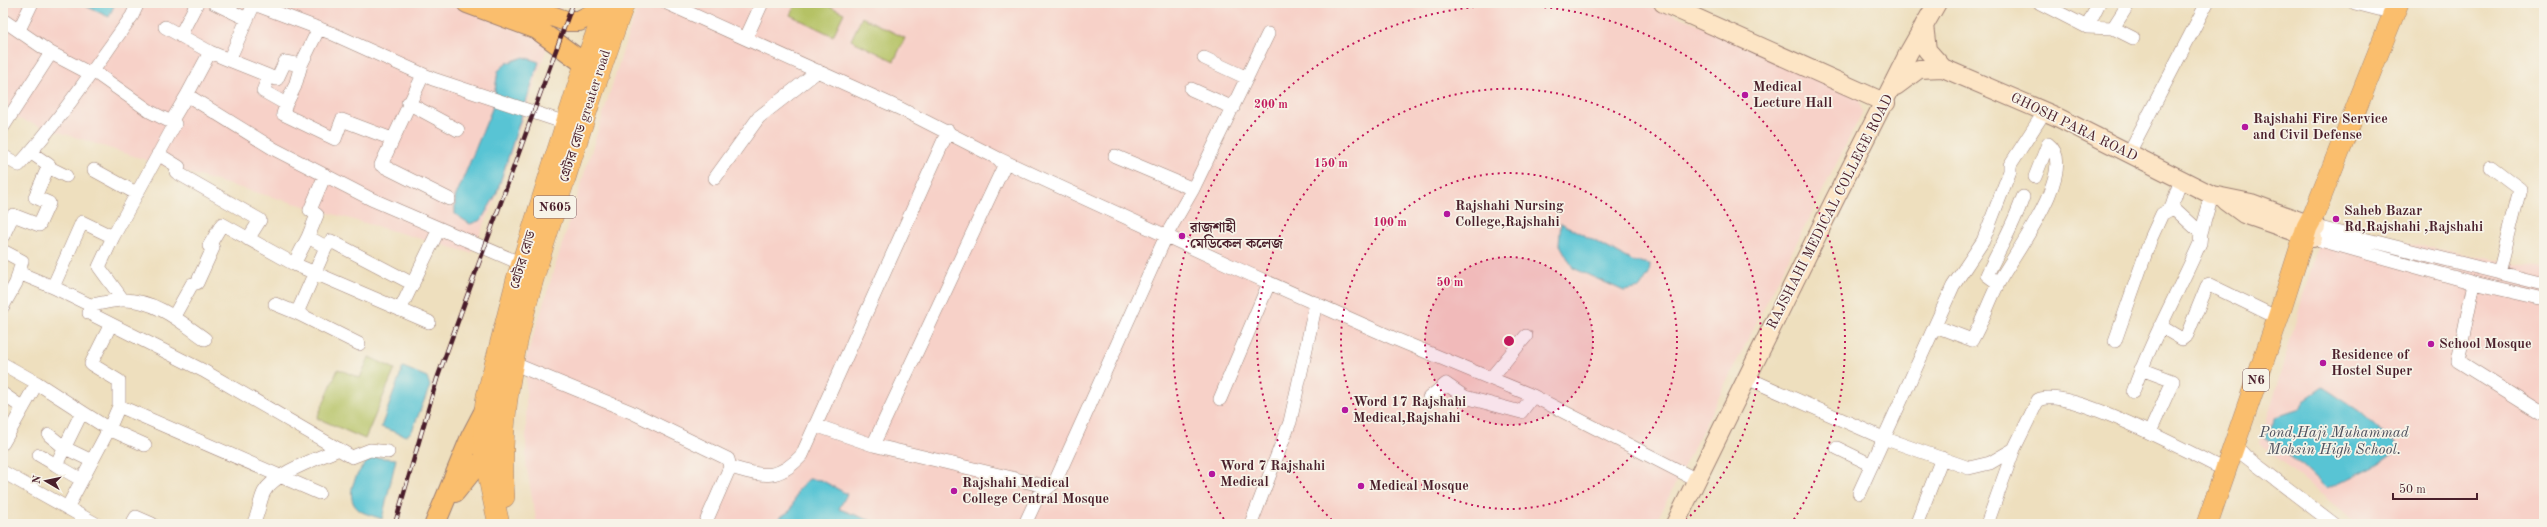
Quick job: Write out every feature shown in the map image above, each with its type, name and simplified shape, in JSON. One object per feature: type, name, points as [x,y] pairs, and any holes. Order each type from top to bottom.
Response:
[{"type":"highway","name":"গ্রেটার রোড","points":[[499,524],[485,458],[484,412],[498,348],[522,264],[585,64],[613,4]]},
{"type":"highway","name":"গ্রেটার রোড greater road","points":[[506,417],[512,363],[531,285],[553,214],[613,4]]},
{"type":"highway","name":"N6","points":[[2222,524],[2240,450],[2278,318],[2396,8]]},
{"type":"highway","name":"N6","points":[[2207,524],[2225,470],[2240,450],[2303,278],[2311,228]]},
{"type":"highway","name":"N605","points":[[506,417],[502,475],[504,503],[510,524]]},
{"type":"main road","points":[[467,3],[541,31],[585,64]]},
{"type":"main road","points":[[515,3],[566,21],[579,21],[613,4]]},
{"type":"main road","points":[[1663,3],[1887,94],[1937,3]]},
{"type":"main road","points":[[1924,25],[1927,50],[1943,68]]},
{"type":"main road","name":"GHOSH PARA ROAD","points":[[1887,94],[1908,75],[1924,68],[1943,68],[2045,111],[2181,179],[2211,190],[2244,214],[2311,228]]},
{"type":"main road","name":"RAJSHAHI MEDICAL COLLEGE ROAD","points":[[1675,524],[1887,94]]},
{"type":"main road","name":"RAJSHAHI MEDICAL COLLEGE ROAD","points":[[1668,524],[1887,94]]},
{"type":"main road","points":[[436,522],[465,450],[484,412],[495,411],[506,417]]},
{"type":"main road","points":[[436,522],[462,482],[485,458],[504,445]]},
{"type":"street","points":[[19,30],[32,3]]},
{"type":"street","points":[[3,156],[19,164],[30,152],[75,97],[132,16],[138,3]]},
{"type":"street","points":[[180,36],[197,3]]},
{"type":"street","points":[[214,3],[247,19]]},
{"type":"street","points":[[229,60],[254,3],[319,28],[423,75],[566,123]]},
{"type":"street","points":[[667,3],[948,131],[1000,159],[1167,234],[1269,283],[1533,396],[1691,477]]},
{"type":"street","points":[[746,38],[762,3]]},
{"type":"street","points":[[2040,3],[2087,27],[2113,28],[2133,38]]},
{"type":"street","points":[[2087,27],[2099,3]]},
{"type":"street","points":[[2113,28],[2128,3]]},
{"type":"street","points":[[2355,3],[2396,8]]},
{"type":"street","points":[[2129,153],[2205,4]]},
{"type":"street","points":[[3,20],[51,53],[92,72],[151,112],[175,124],[136,193],[99,267],[123,300]]},
{"type":"street","points":[[165,27],[210,52],[278,79],[285,62],[302,66]]},
{"type":"street","points":[[319,28],[283,114],[335,139],[342,120],[392,139]]},
{"type":"street","points":[[1025,524],[1038,496],[1055,482],[1167,234],[1193,189],[1268,34]]},
{"type":"street","points":[[171,122],[210,52]]},
{"type":"street","points":[[3,127],[51,53]]},
{"type":"street","points":[[1204,58],[1247,78]]},
{"type":"street","points":[[715,178],[759,117],[818,71]]},
{"type":"street","points":[[423,75],[408,103],[381,165],[449,199]]},
{"type":"street","points":[[268,76],[263,91],[286,104]]},
{"type":"street","points":[[1191,89],[1233,108]]},
{"type":"street","points":[[187,95],[274,149],[371,199],[522,264]]},
{"type":"street","points":[[408,103],[458,130]]},
{"type":"street","points":[[1859,493],[1952,286],[1983,241],[2010,171],[2010,165],[2045,111]]},
{"type":"street","points":[[730,467],[766,475],[779,474],[786,470],[802,454],[948,131]]},
{"type":"street","points":[[1935,326],[1972,340],[1983,322],[1998,283],[2039,217],[2051,190],[2055,176],[2055,158],[2048,144],[2035,177]]},
{"type":"street","points":[[30,152],[48,167],[66,176]]},
{"type":"street","points":[[158,154],[180,167],[176,172],[260,220],[248,239]]},
{"type":"street","points":[[1115,156],[1193,189]]},
{"type":"street","points":[[873,445],[1004,166],[1000,159]]},
{"type":"street","points":[[3,236],[13,215],[39,225],[49,203],[35,197],[48,167]]},
{"type":"street","points":[[2491,167],[2520,189],[2499,273]]},
{"type":"street","points":[[94,170],[136,193]]},
{"type":"street","points":[[294,264],[308,237],[317,215],[310,210],[325,175]]},
{"type":"street","points":[[2115,341],[2151,238],[2162,214],[2171,209],[2181,179]]},
{"type":"street","points":[[2133,392],[2141,369],[2160,326],[2177,296],[2200,243],[2211,190]]},
{"type":"street","points":[[1998,283],[1987,275],[1996,254],[2013,225],[2023,197]]},
{"type":"street","points":[[2171,209],[2176,210],[2201,233]]},
{"type":"street","points":[[53,287],[82,222],[113,237]]},
{"type":"street","points":[[174,316],[192,284],[197,284],[214,248],[210,246],[222,224],[313,273],[429,322]]},
{"type":"street","points":[[400,310],[439,228]]},
{"type":"street","points":[[2311,228],[2544,284]]},
{"type":"street","points":[[2311,228],[2474,283],[2544,299]]},
{"type":"street","points":[[308,237],[326,247]]},
{"type":"street","points":[[297,312],[313,273],[326,247],[331,241],[413,284]]},
{"type":"street","points":[[3,251],[22,261],[16,283],[3,306]]},
{"type":"street","points":[[19,274],[53,287],[90,305],[123,300],[150,305],[174,316],[205,339]]},
{"type":"street","points":[[1220,399],[1269,283]]},
{"type":"street","points":[[2474,283],[2458,361],[2544,415]]},
{"type":"street","points":[[2160,326],[2182,339],[2186,335],[2207,286],[2210,285],[2278,318]]},
{"type":"street","points":[[1252,521],[1290,422],[1316,303]]},
{"type":"street","points":[[275,304],[297,312],[359,344]]},
{"type":"street","points":[[90,305],[89,313],[204,371],[352,456],[370,450],[388,452]]},
{"type":"street","points":[[67,508],[110,429],[119,406],[119,381],[91,364],[111,324]]},
{"type":"street","points":[[1491,378],[1526,336]]},
{"type":"street","points":[[512,363],[630,412],[728,459],[730,467],[705,524]]},
{"type":"street","points":[[3,364],[36,382],[110,429],[145,445]]},
{"type":"street","points":[[2141,369],[2173,381],[2150,432]]},
{"type":"street","points":[[1747,378],[1883,438],[1969,468],[1990,463],[2014,449]]},
{"type":"street","points":[[3,444],[36,382]]},
{"type":"street","points":[[1430,398],[1446,384],[1465,397],[1520,412],[1533,396]]},
{"type":"street","points":[[3,394],[23,408]]},
{"type":"street","points":[[1987,524],[2014,449],[2038,400],[2045,396],[2067,400],[2150,432],[2225,470]]},
{"type":"street","points":[[119,406],[319,492]]},
{"type":"street","points":[[56,465],[82,412]]},
{"type":"street","points":[[815,425],[873,445],[1049,487]]},
{"type":"street","points":[[49,435],[64,448],[92,461]]},
{"type":"street","points":[[1837,448],[1872,466]]},
{"type":"street","points":[[252,524],[259,514],[264,492],[274,480],[339,449]]},
{"type":"street","points":[[2240,450],[2334,524]]},
{"type":"street","points":[[39,455],[82,480]]},
{"type":"street","points":[[1918,520],[1942,458]]},
{"type":"street","points":[[3,472],[96,524]]},
{"type":"street","points":[[132,524],[136,517],[152,524]]},
{"type":"shaded area","points":[[3,3],[562,3],[495,201],[471,253],[177,170],[3,114]]},
{"type":"shaded area","name":"রাজশাহী মেডিকেল কলেজ","points":[[638,3],[1644,3],[1706,27],[1859,98],[1862,113],[1655,524],[537,524],[526,465],[526,359]]},
{"type":"shaded area","points":[[2323,228],[2544,269],[2544,524],[2357,524],[2260,443]]},
{"type":"green space","points":[[796,3],[823,3],[844,13],[833,36],[790,15]]},
{"type":"green space","points":[[862,17],[905,38],[894,61],[851,40]]},
{"type":"green space","points":[[369,357],[395,369],[365,439],[317,418],[338,369],[360,378]]},
{"type":"water","points":[[79,3],[115,3],[109,17]]},
{"type":"water","points":[[524,57],[539,62],[496,195],[481,220],[470,224],[455,214],[455,198],[492,109],[498,71],[507,63]]},
{"type":"water","points":[[1561,223],[1632,261],[1650,264],[1649,274],[1640,288],[1624,291],[1573,268],[1559,243]]},
{"type":"water","points":[[403,367],[427,377],[430,386],[412,431],[406,436],[381,427]]},
{"type":"water","name":"Pond,Haji Muhammad Mohsin High School.","points":[[2323,387],[2359,411],[2396,444],[2398,450],[2383,461],[2327,489],[2303,466],[2265,438],[2276,417],[2300,409],[2304,400]]},
{"type":"water","points":[[373,457],[396,459],[382,519],[359,510],[354,504],[352,497],[352,489],[358,474],[362,467]]},
{"type":"water","points":[[809,479],[821,480],[847,494],[839,509],[880,524],[777,524],[779,518],[791,510],[798,489]]},
{"type":"railway","points":[[395,524],[437,379],[573,3]]},
{"type":"place","name":"Medical Lecture Hall","points":[[1745,95]]},
{"type":"place","name":"Rajshahi Fire Service and Civil Defense","points":[[2245,127]]},
{"type":"place","name":"Rajshahi Nursing College,Rajshahi","points":[[1447,214]]},
{"type":"place","name":"Saheb Bazar Rd,Rajshahi ,Rajshahi","points":[[2336,219]]},
{"type":"place","name":"রাজশাহী মেডিকেল কলেজ","points":[[1182,236]]},
{"type":"place","name":"School Mosque","points":[[2431,344]]},
{"type":"place","name":"Residence of Hostel Super","points":[[2323,363]]},
{"type":"place","name":"Word 17 Rajshahi Medical,Rajshahi","points":[[1345,410]]},
{"type":"place","name":"Word 7 Rajshahi Medical","points":[[1212,474]]},
{"type":"place","name":"Medical Mosque","points":[[1361,486]]},
{"type":"place","name":"Rajshahi Medical College Central Mosque","points":[[954,491]]}]
